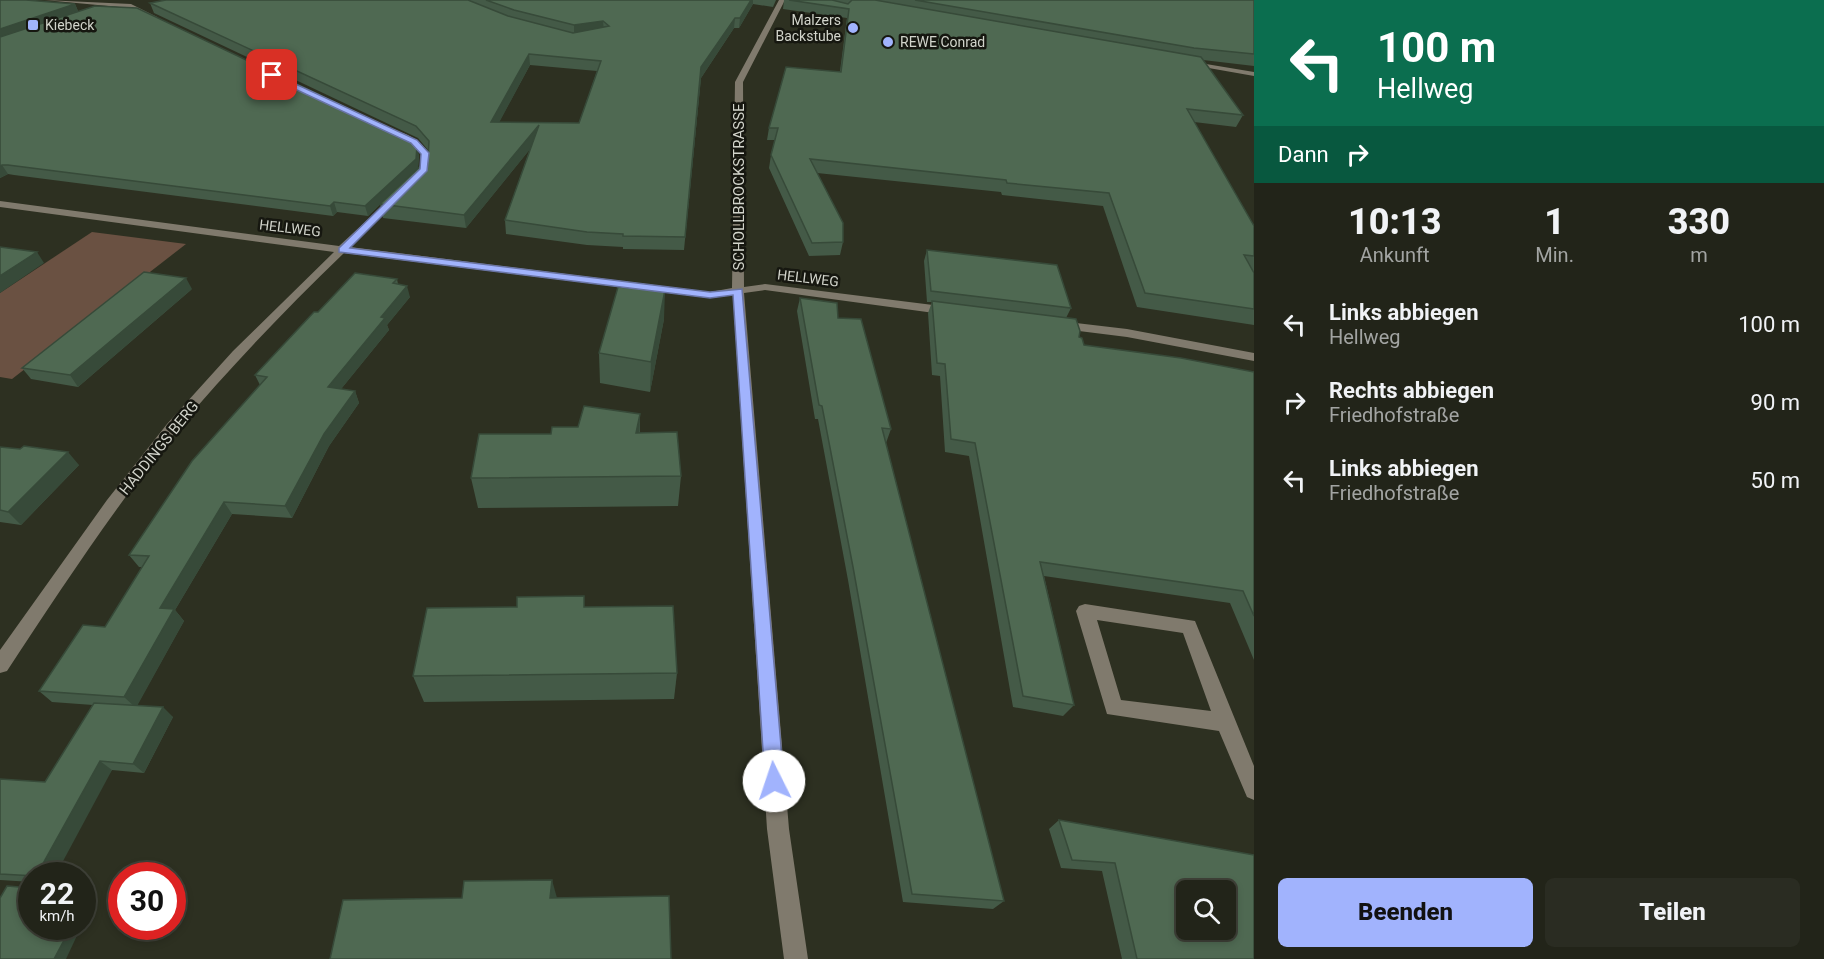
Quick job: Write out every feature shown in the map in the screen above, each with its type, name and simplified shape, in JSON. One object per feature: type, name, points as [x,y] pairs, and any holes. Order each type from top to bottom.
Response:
[{"type":"street","points":[[47,0],[131,6],[161,21]]},
{"type":"street","points":[[90,10],[135,0]]},
{"type":"street","name":"SCHOLLBROCKSTRASSE","points":[[782,0],[739,82],[738,291],[778,829],[796,959]]},
{"type":"street","points":[[1177,61],[1254,74]]},
{"type":"street","points":[[381,127],[414,142],[425,153],[424,170],[408,186]]},
{"type":"street","name":"HADDINGS BERG","points":[[0,665],[67,567],[158,447],[236,355],[399,194]]},
{"type":"street","name":"HELLWEG","points":[[0,204],[343,250],[710,295],[765,287],[964,313]]},
{"type":"street","points":[[1046,323],[1127,333],[1254,357]]},
{"type":"street","points":[[1226,722],[1114,708],[1085,611],[1189,626],[1254,790]]},
{"type":"shaded area","points":[[92,232],[186,244],[12,379],[0,377],[0,293]]},
{"type":"building","points":[[0,0],[26,0],[75,4],[0,29]]},
{"type":"building","points":[[166,0],[468,0],[508,16],[573,33],[609,26],[603,21],[574,25],[514,10],[486,0],[751,0],[740,18],[735,18],[701,67],[685,237],[623,236],[623,234],[587,232],[505,220],[539,125],[464,215],[380,204],[428,159],[429,141],[416,126],[150,3]],"holes":[[[529,54],[601,61],[579,123],[491,122]]]},
{"type":"building","points":[[789,0],[832,0],[848,4],[852,0],[875,0],[1201,57],[1243,115],[1187,109],[1254,226],[1254,256],[1244,255],[1254,273],[1254,309],[1145,293],[1109,193],[810,159],[843,223],[843,242],[812,243],[771,155],[778,128],[769,128],[786,67],[841,72],[849,9]]},
{"type":"building","points":[[915,0],[1254,0],[1254,54],[1194,48]]},
{"type":"building","points":[[95,6],[137,8],[408,137],[417,146],[416,159],[365,206],[334,202],[330,206],[8,165],[0,166],[0,37]]},
{"type":"building","points":[[0,247],[37,252],[0,276]]},
{"type":"building","points":[[927,250],[1057,265],[1071,308],[931,291]]},
{"type":"building","points":[[144,272],[186,278],[70,375],[22,368]]},
{"type":"building","points":[[355,273],[397,279],[393,283],[407,286],[381,317],[385,318],[328,387],[355,391],[324,434],[285,506],[224,502],[160,608],[174,609],[124,697],[39,691],[83,625],[105,627],[149,556],[129,555],[192,461],[267,377],[255,375],[314,312],[318,312]]},
{"type":"building","points":[[618,287],[665,290],[651,362],[599,353]]},
{"type":"building","points":[[800,298],[837,303],[838,318],[861,319],[891,429],[882,428],[1004,901],[912,894],[853,567],[822,406],[819,405]]},
{"type":"building","points":[[932,301],[1076,319],[1080,331],[1079,337],[1082,338],[1084,345],[1181,358],[1254,372],[1254,616],[1243,591],[1040,562],[1074,705],[1023,696],[975,443],[951,439],[945,364],[937,363]]},
{"type":"building","points":[[584,406],[640,414],[636,433],[677,432],[681,476],[471,478],[479,434],[551,434],[552,427],[578,427]]},
{"type":"building","points":[[24,446],[68,452],[8,512],[0,510],[0,447],[20,449]]},
{"type":"building","points":[[584,596],[584,607],[673,606],[677,673],[413,676],[427,608],[517,607],[517,597]]},
{"type":"building","points":[[94,703],[163,707],[133,764],[100,761],[44,862],[18,862],[18,875],[0,874],[0,779],[45,782]]},
{"type":"building","points":[[1059,820],[1254,855],[1254,959],[1137,959],[1115,863],[1072,860]]},
{"type":"building","points":[[552,880],[550,898],[669,896],[671,959],[330,959],[343,900],[462,898],[464,881]]},
{"type":"building","points":[[7,886],[18,887],[18,940],[64,940],[54,959],[0,959],[0,898]]},
{"type":"place","name":"Kiebeck","points":[[33,25]]},
{"type":"place","name":"Malzers Backstube","points":[[853,28]]},
{"type":"place","name":"REWE Conrad","points":[[888,42]]},
{"type":"route","points":[[272,75],[414,142],[425,153],[424,170],[343,250],[710,295],[738,291],[774,781]]}]
